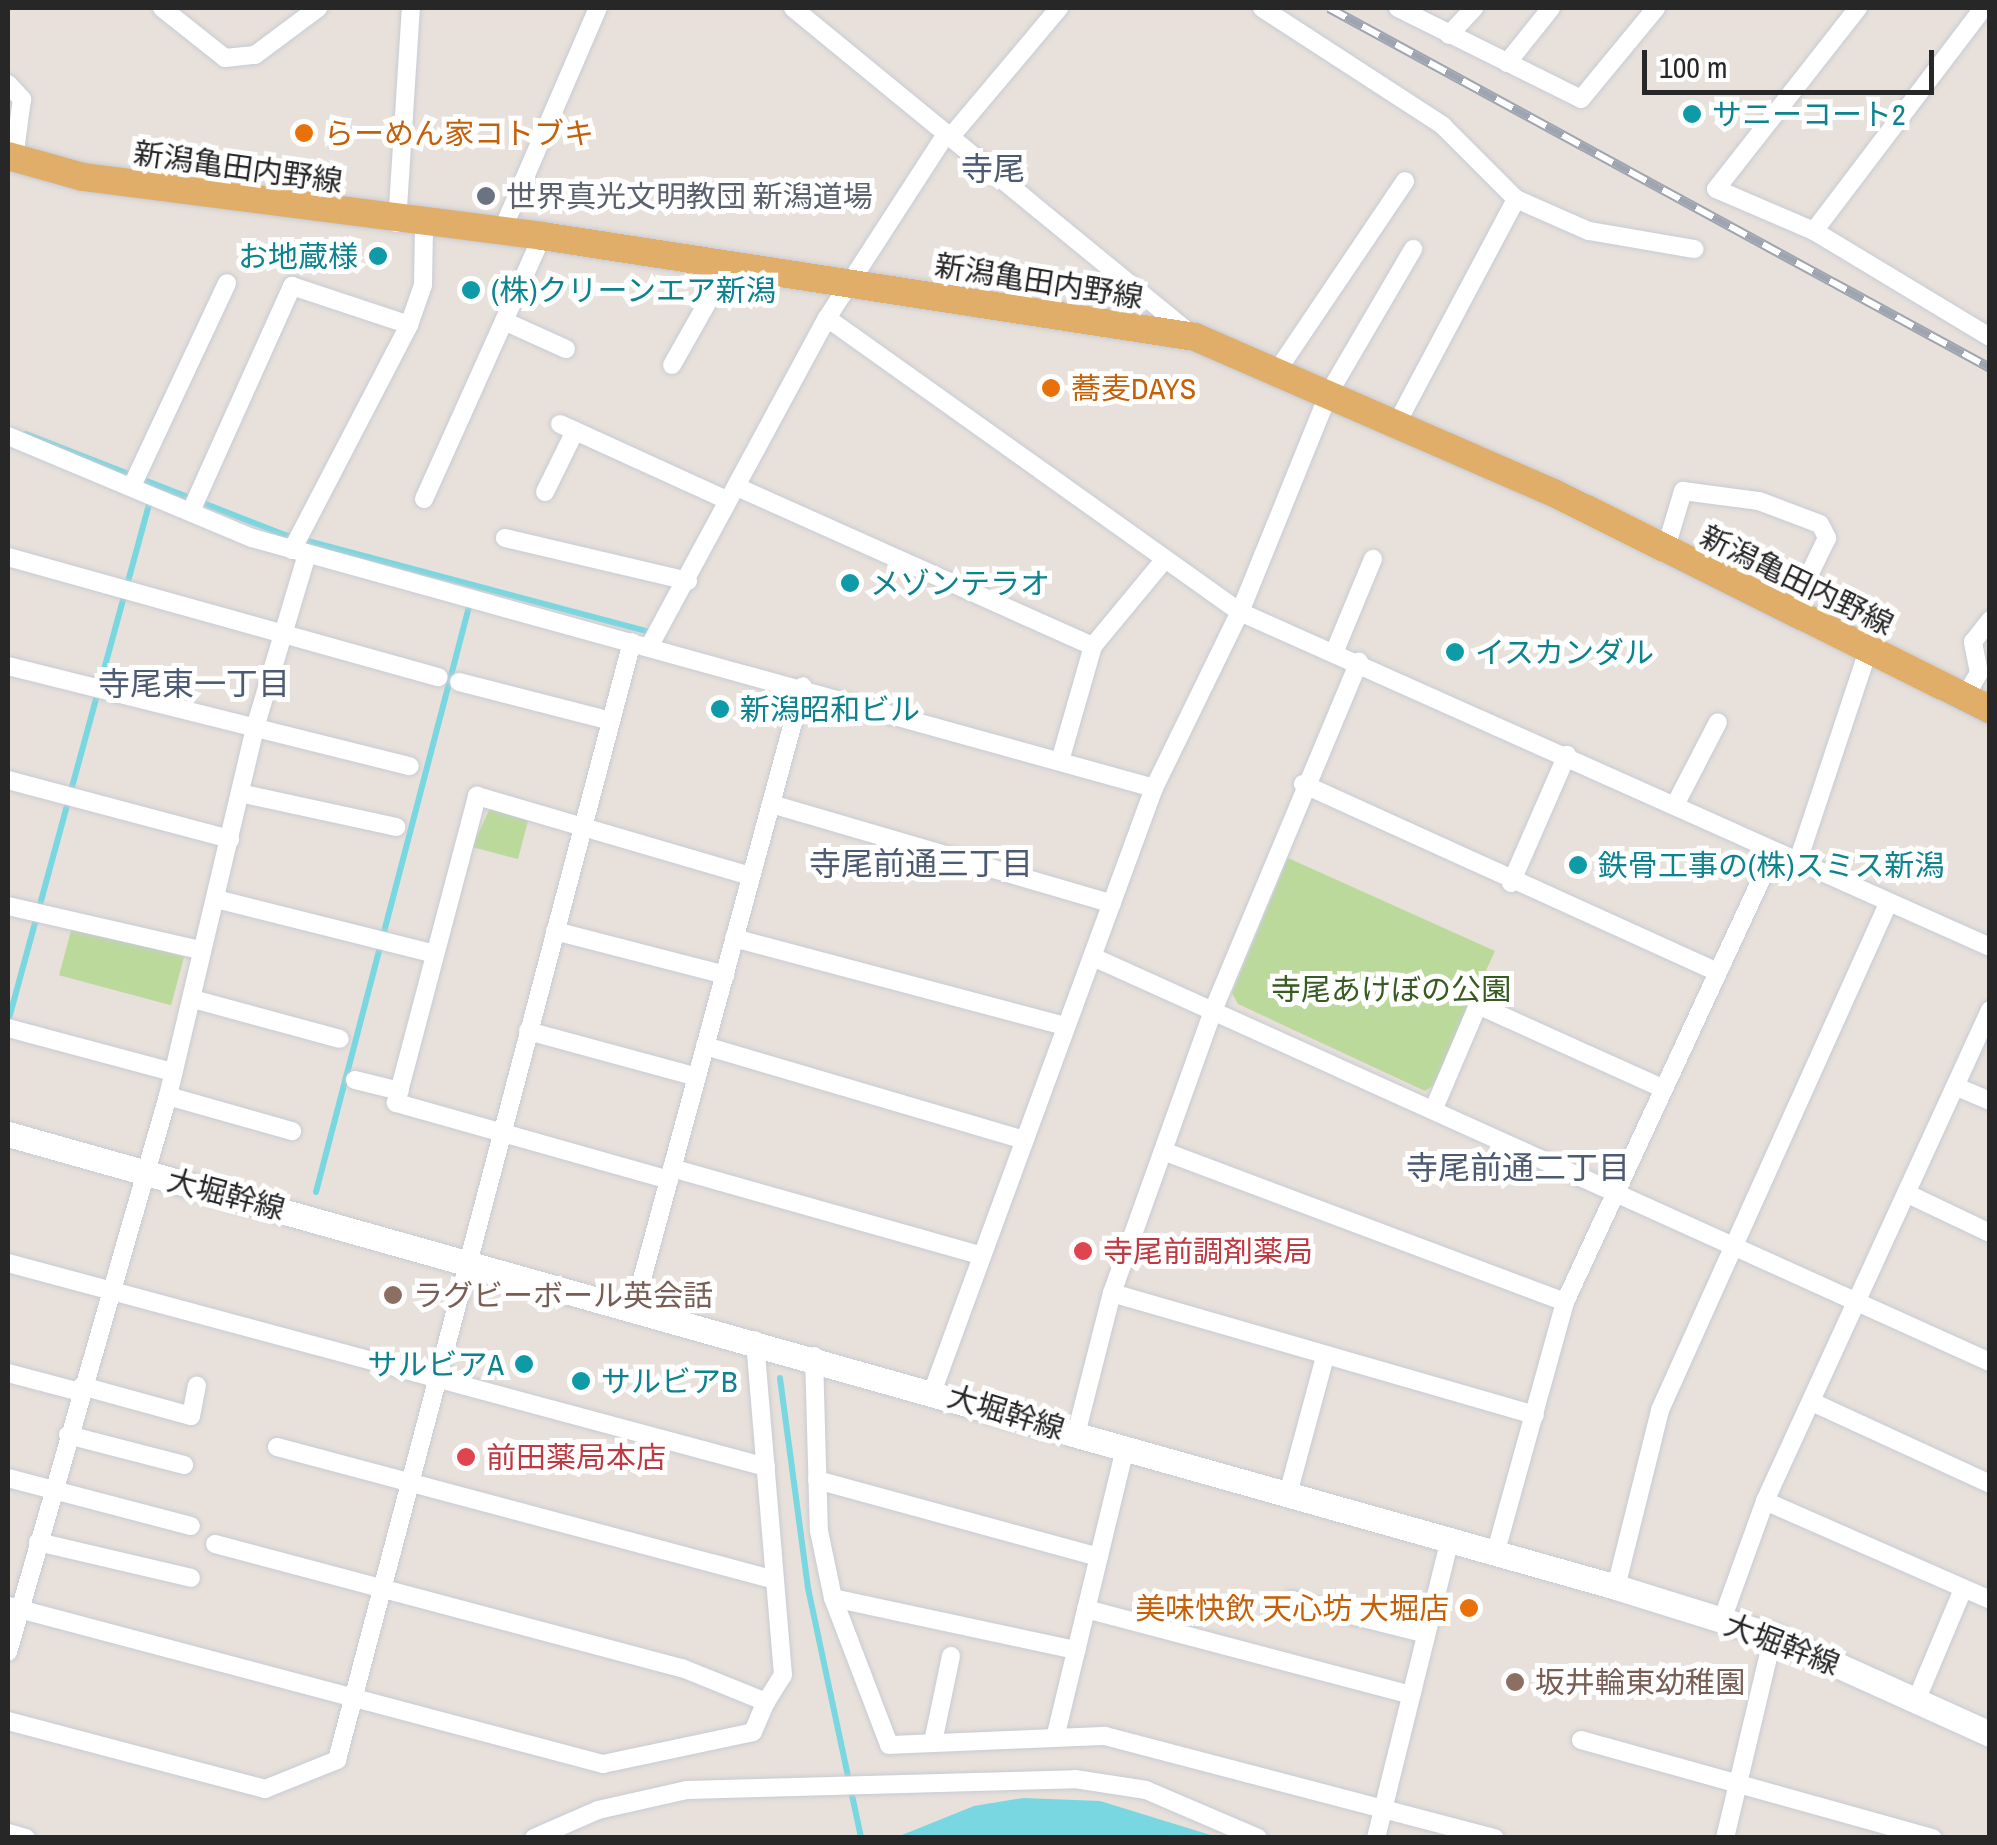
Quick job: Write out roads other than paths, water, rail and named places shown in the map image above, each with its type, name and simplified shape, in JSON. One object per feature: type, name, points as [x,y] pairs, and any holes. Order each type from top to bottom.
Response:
[{"type":"main road","name":"新潟亀田内野線","points":[[11,157],[82,177],[411,225],[542,236],[1195,338],[1397,424],[1977,703]]},
{"type":"street","points":[[162,8],[225,58],[256,54],[318,8]]},
{"type":"street","points":[[8,1652],[14,1607],[38,1542],[142,1172],[168,1096],[168,1071],[193,998],[200,950],[244,794],[254,731],[284,640],[299,552],[409,324],[422,285],[411,225],[411,8]]},
{"type":"street","points":[[501,233],[598,8]]},
{"type":"street","points":[[793,8],[1195,338]]},
{"type":"street","points":[[8,1722],[265,1790],[337,1760],[349,1696],[555,930],[612,721],[641,645],[688,582],[732,493],[847,285],[949,134],[1059,8]]},
{"type":"street","points":[[1262,8],[1442,125],[1516,199],[1589,232],[1694,248]]},
{"type":"street","points":[[1398,8],[1581,99],[1656,8]]},
{"type":"street","points":[[1449,35],[1474,8]]},
{"type":"street","points":[[1507,64],[1551,8]]},
{"type":"street","points":[[1858,8],[1716,189],[1814,230],[1990,337]]},
{"type":"street","points":[[1814,230],[1984,8]]},
{"type":"street","points":[[8,84],[22,100],[11,157]]},
{"type":"street","points":[[1277,371],[1405,180]]},
{"type":"street","points":[[1397,424],[1516,199]]},
{"type":"street","points":[[424,500],[542,236]]},
{"type":"street","points":[[933,1390],[1154,788],[1240,612],[1329,393],[1412,249]]},
{"type":"street","points":[[672,366],[728,266]]},
{"type":"street","points":[[132,486],[227,283]]},
{"type":"street","points":[[191,511],[292,286],[409,324]]},
{"type":"street","points":[[827,318],[1240,612],[1567,755],[1798,862],[1886,908],[1990,948]]},
{"type":"street","points":[[504,321],[566,349]]},
{"type":"street","points":[[546,492],[568,428],[1092,646]]},
{"type":"street","points":[[8,436],[299,552],[803,686],[1154,788]]},
{"type":"street","points":[[1665,551],[1683,491],[1759,501],[1820,524],[1827,538],[1791,612]]},
{"type":"street","points":[[505,538],[688,582]]},
{"type":"street","points":[[8,557],[284,640],[439,678]]},
{"type":"street","points":[[1060,761],[1092,646],[1165,559]]},
{"type":"street","points":[[1334,653],[1374,559]]},
{"type":"street","points":[[1977,703],[1979,673],[1972,642],[1990,620]]},
{"type":"street","points":[[1798,862],[1868,651]]},
{"type":"street","points":[[1076,1434],[1112,1293],[1212,1013],[1303,784],[1359,662]]},
{"type":"street","points":[[8,666],[254,731],[410,766]]},
{"type":"street","points":[[459,682],[612,721]]},
{"type":"street","points":[[635,1305],[803,686]]},
{"type":"street","points":[[1675,805],[1718,722]]},
{"type":"street","points":[[1511,884],[1567,755]]},
{"type":"street","points":[[8,780],[230,839]]},
{"type":"street","points":[[1303,784],[1511,884],[1718,972]]},
{"type":"street","points":[[244,794],[396,827]]},
{"type":"street","points":[[751,876],[582,831],[477,796],[396,1103],[500,1136],[671,1174],[982,1256]]},
{"type":"street","points":[[771,804],[1112,904]]},
{"type":"street","points":[[1496,1551],[1565,1302],[1660,1087],[1774,851]]},
{"type":"street","points":[[216,899],[435,954]]},
{"type":"street","points":[[8,906],[200,950]]},
{"type":"street","points":[[1616,1587],[1660,1410],[1737,1249],[1886,908]]},
{"type":"street","points":[[555,930],[725,974]]},
{"type":"street","points":[[734,938],[1065,1026]]},
{"type":"street","points":[[1093,957],[1212,1013],[1435,1106],[1612,1193],[1990,1362]]},
{"type":"street","points":[[193,998],[340,1039]]},
{"type":"street","points":[[1435,1106],[1478,1006],[1660,1087]]},
{"type":"street","points":[[1722,1620],[1765,1501],[1990,1010]]},
{"type":"street","points":[[8,1028],[168,1071]]},
{"type":"street","points":[[528,1031],[697,1077]]},
{"type":"street","points":[[705,1046],[1024,1140]]},
{"type":"street","points":[[355,1080],[400,1090]]},
{"type":"street","points":[[1956,1087],[1990,1100]]},
{"type":"street","points":[[168,1096],[292,1131]]},
{"type":"street","name":"大堀幹線","points":[[8,1134],[635,1305],[1125,1449],[1616,1587],[1773,1636],[1990,1734]]},
{"type":"street","points":[[1163,1151],[1565,1302]]},
{"type":"street","points":[[1908,1194],[1990,1233]]},
{"type":"street","points":[[8,1262],[766,1467]]},
{"type":"street","points":[[1112,1293],[1535,1415]]},
{"type":"street","points":[[14,1607],[602,1764],[753,1732],[783,1675],[756,1340]]},
{"type":"street","points":[[814,1356],[818,1480],[833,1598],[888,1745],[1056,1734],[1106,1736],[1496,1838]]},
{"type":"street","points":[[1288,1494],[1325,1356]]},
{"type":"street","points":[[8,1373],[190,1416],[197,1386]]},
{"type":"street","points":[[1812,1402],[1990,1484]]},
{"type":"street","points":[[68,1435],[184,1465]]},
{"type":"street","points":[[277,1447],[775,1580]]},
{"type":"street","points":[[1056,1734],[1125,1449]]},
{"type":"street","points":[[8,1478],[190,1526]]},
{"type":"street","points":[[818,1480],[1099,1556]]},
{"type":"street","points":[[1765,1501],[1990,1600]]},
{"type":"street","points":[[1376,1838],[1450,1538]]},
{"type":"street","points":[[38,1542],[191,1578]]},
{"type":"street","points":[[214,1544],[682,1668],[766,1702]]},
{"type":"street","points":[[1916,1701],[1964,1589]]},
{"type":"street","points":[[833,1598],[1076,1650]]},
{"type":"street","points":[[1291,1600],[1426,1634]]},
{"type":"street","points":[[1086,1609],[1411,1695]]},
{"type":"street","points":[[1725,1838],[1773,1636]]},
{"type":"street","points":[[933,1742],[952,1656]]},
{"type":"street","points":[[1581,1740],[1934,1838]]},
{"type":"street","points":[[534,1838],[598,1810],[686,1790],[894,1779],[1075,1779],[1146,1790],[1258,1838]]},
{"type":"street","points":[[8,1833],[26,1838]]},
{"type":"water","points":[[1023,1798],[1100,1801],[1217,1837],[897,1837],[974,1806]]},
{"type":"waterway","points":[[26,434],[285,535],[649,632]]},
{"type":"waterway","points":[[8,1022],[151,497]]},
{"type":"waterway","points":[[316,1192],[470,603]]},
{"type":"waterway","points":[[780,1378],[808,1588],[861,1838]]},
{"type":"railway","points":[[1329,8],[1990,368]]},
{"type":"place","name":"サニーコート2","points":[[1692,114]]},
{"type":"place","name":"らーめん家コトブキ","points":[[304,133]]},
{"type":"place","name":"世界真光文明教団 新潟道場","points":[[486,196]]},
{"type":"place","name":"お地蔵様","points":[[378,256]]},
{"type":"place","name":"(株)クリーンエア新潟","points":[[471,290]]},
{"type":"place","name":"蕎麦DAYS","points":[[1051,388]]},
{"type":"place","name":"メゾンテラオ","points":[[850,583]]},
{"type":"place","name":"イスカンダル","points":[[1455,652]]},
{"type":"place","name":"新潟昭和ビル","points":[[720,709]]},
{"type":"place","name":"鉄骨工事の(株)スミス新潟","points":[[1578,865]]},
{"type":"place","name":"寺尾前調剤薬局","points":[[1083,1251]]},
{"type":"place","name":"ラグビーボール英会話","points":[[393,1295]]},
{"type":"place","name":"サルビアA","points":[[524,1364]]},
{"type":"place","name":"サルビアB","points":[[581,1381]]},
{"type":"place","name":"前田薬局本店","points":[[466,1457]]},
{"type":"place","name":"美味快飲 天心坊 大堀店","points":[[1469,1608]]},
{"type":"place","name":"坂井輪東幼稚園","points":[[1515,1682]]},
{"type":"district","name":"寺尾","points":[[993,169]]},
{"type":"district","name":"寺尾東一丁目","points":[[194,684]]},
{"type":"district","name":"寺尾前通三丁目","points":[[921,864]]},
{"type":"district","name":"寺尾前通二丁目","points":[[1518,1168]]},
{"type":"park label","name":"寺尾あけぼの公園","points":[[1391,989]]}]
